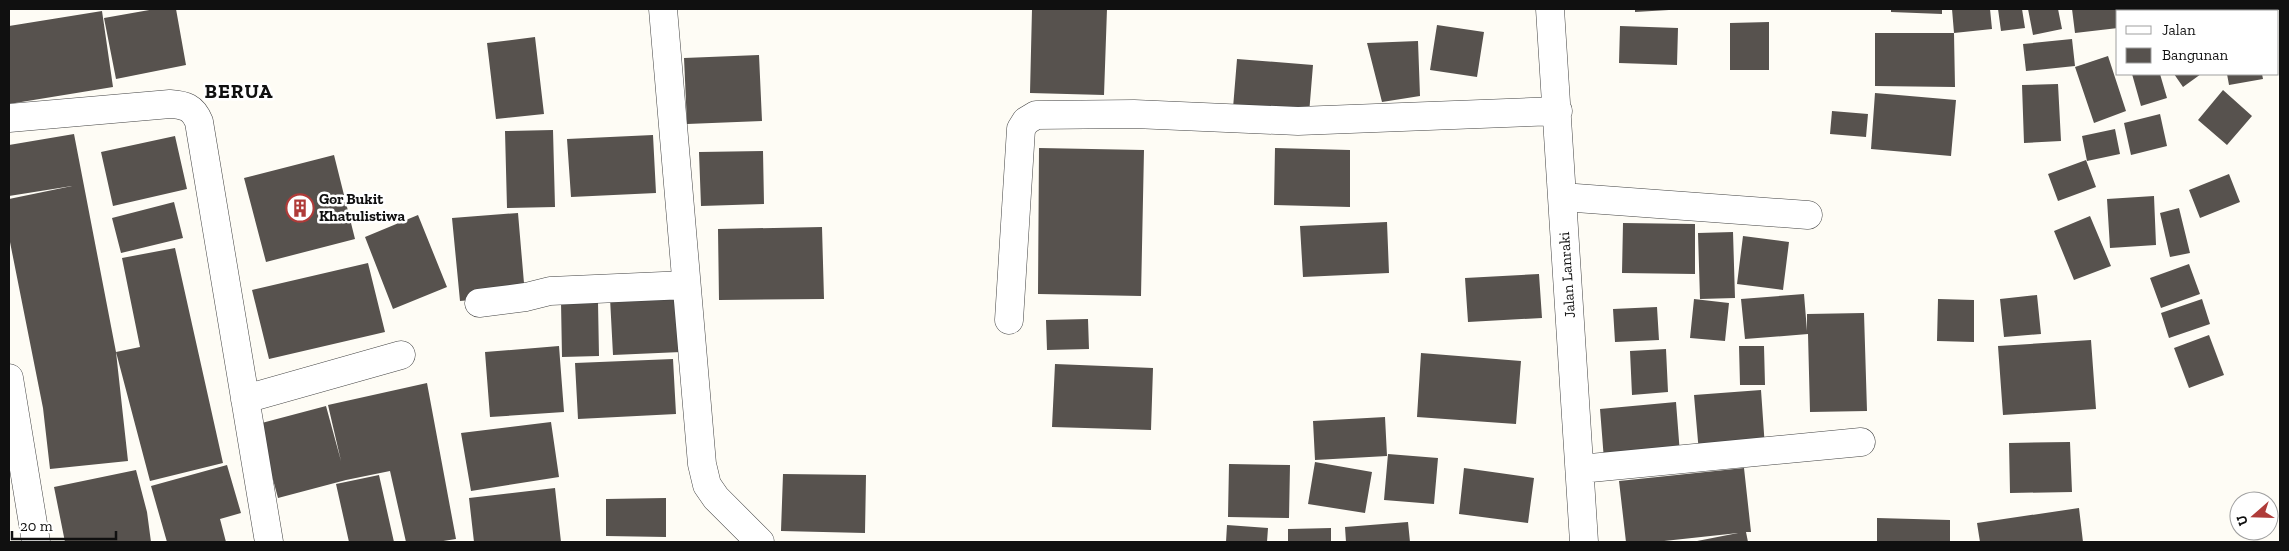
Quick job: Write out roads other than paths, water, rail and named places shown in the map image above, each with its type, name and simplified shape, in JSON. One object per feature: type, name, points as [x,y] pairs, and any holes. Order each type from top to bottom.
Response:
[{"type":"street","points":[[663,9],[699,441],[708,486],[716,498],[760,542]]},
{"type":"street","name":"Jalan Lanraki","points":[[1550,9],[1584,542]]},
{"type":"street","points":[[9,118],[170,104],[185,105],[195,112],[199,122],[269,542]]},
{"type":"street","points":[[1009,320],[1021,129],[1026,121],[1036,115],[1134,114],[1298,121],[1558,111]]},
{"type":"street","points":[[1562,197],[1808,214]]},
{"type":"street","points":[[479,303],[526,297],[550,291],[686,285]]},
{"type":"street","points":[[245,399],[402,355]]},
{"type":"street","points":[[9,378],[36,542]]},
{"type":"street","points":[[1580,469],[1861,442]]},
{"type":"place","name":"Gor Bukit Khatulistiwa","points":[[300,208]]},
{"type":"district","name":"BERUA","points":[[239,91]]}]
